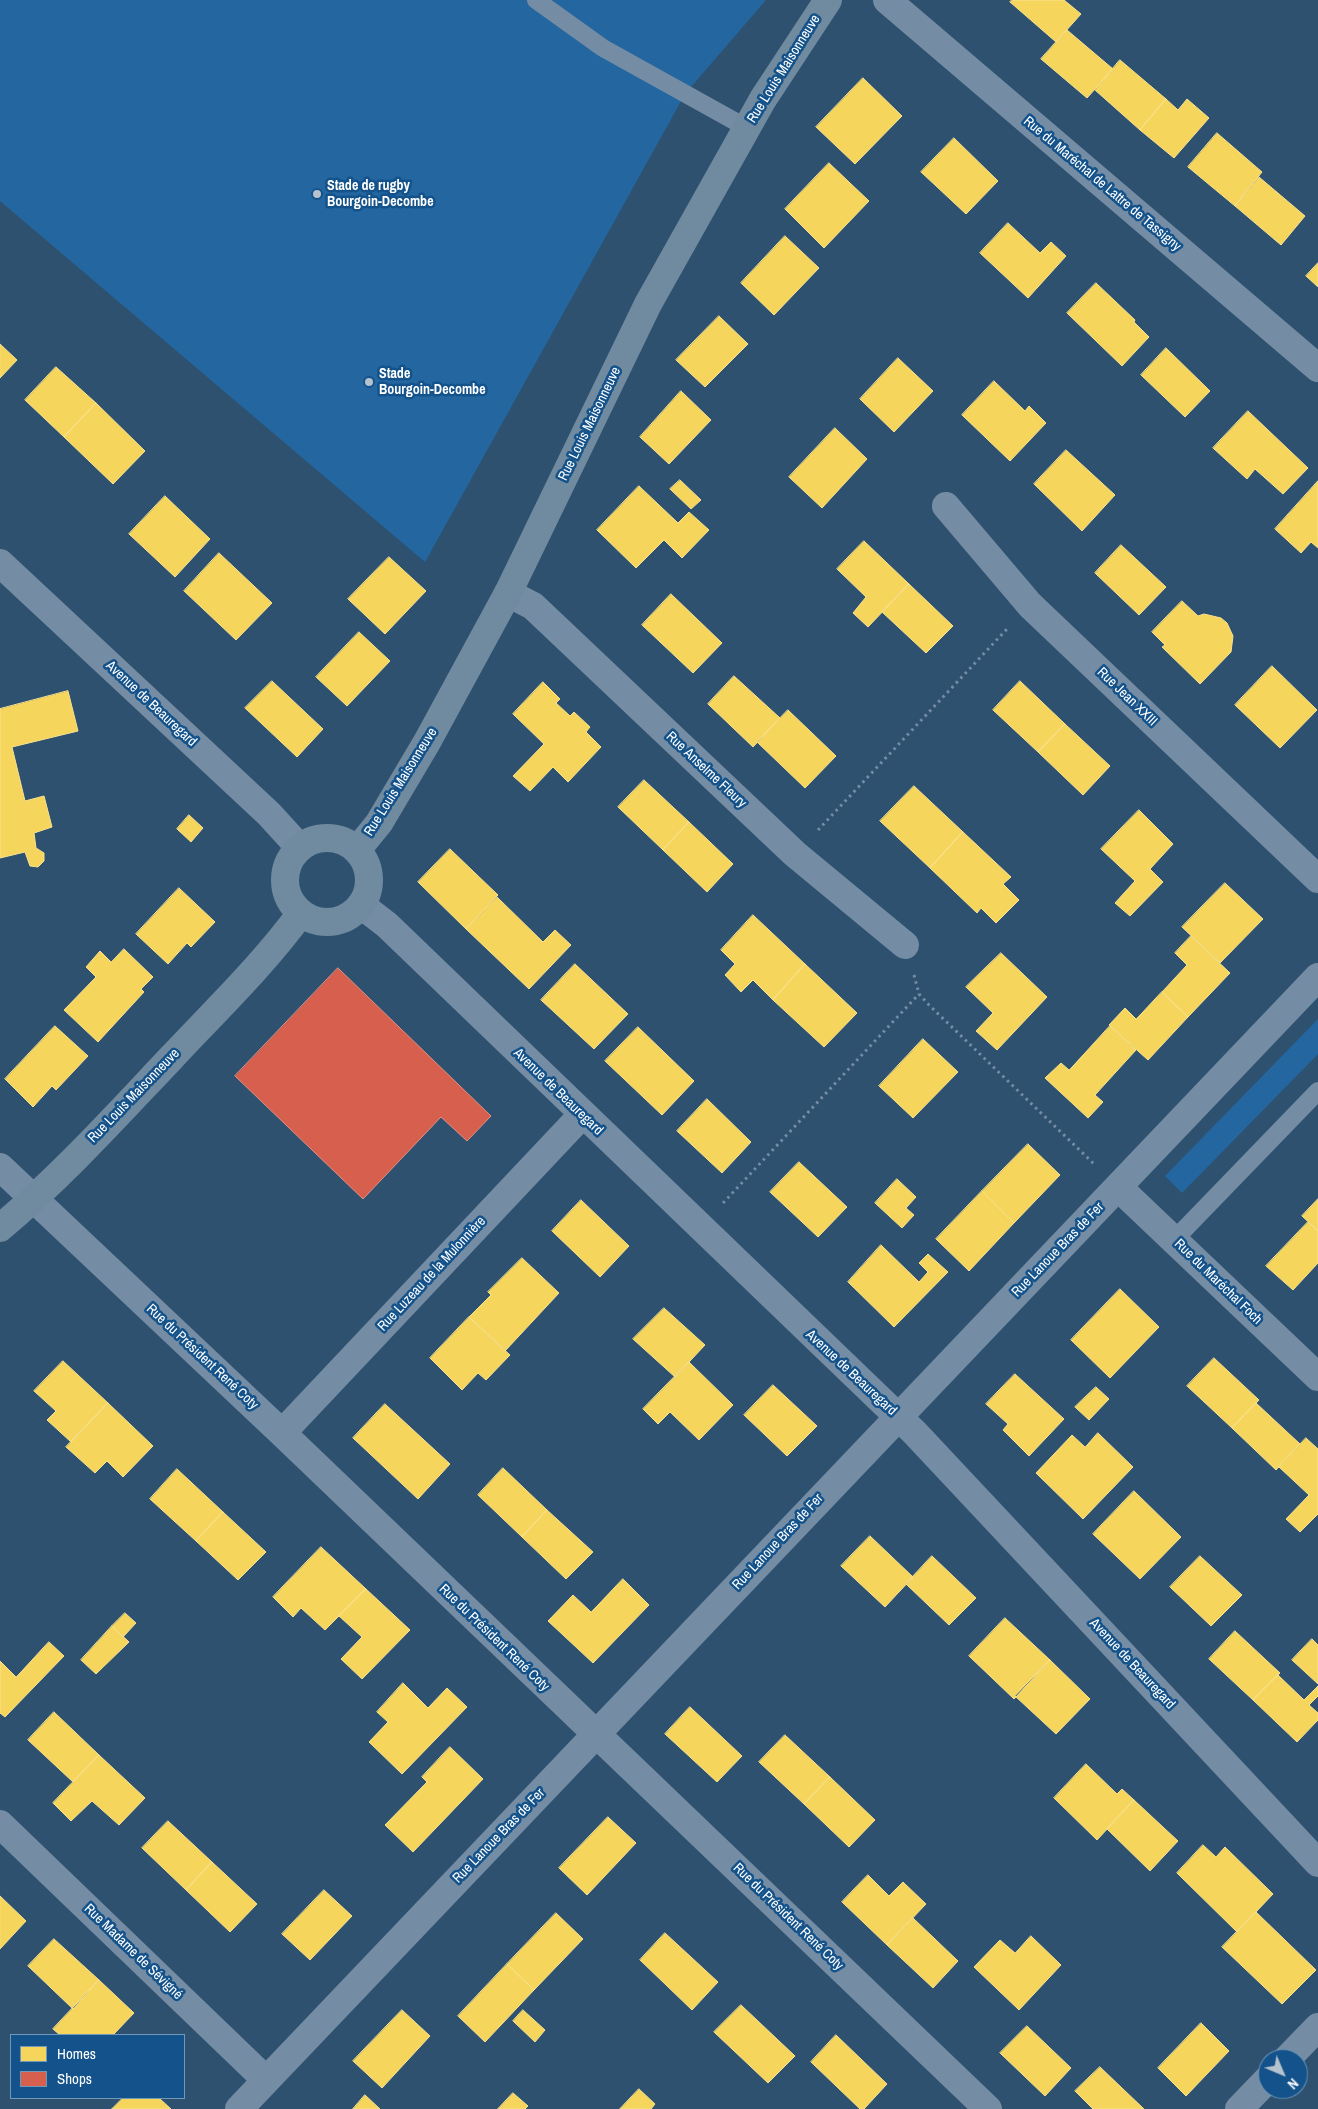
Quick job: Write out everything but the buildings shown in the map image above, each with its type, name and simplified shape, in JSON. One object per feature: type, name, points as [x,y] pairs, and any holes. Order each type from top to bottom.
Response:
[{"type":"street","name":"Rue Louis Maisonneuve","points":[[357,850],[379,823],[422,750],[508,593],[648,304],[763,99],[828,0]]},
{"type":"street","name":"Rue du Maréchal de Lattre de Tassigny","points":[[887,0],[1318,368]]},
{"type":"street","name":"Rue Jean XXIII","points":[[946,506],[1030,605],[1318,879]]},
{"type":"street","name":"Avenue de Beauregard","points":[[0,563],[268,814],[300,848]]},
{"type":"street","name":"Rue Anselme Fleury","points":[[508,593],[533,606],[795,854],[906,945]]},
{"type":"street","points":[[322,838],[335,838],[357,850],[364,859],[369,882],[367,894],[361,905],[352,914],[339,920],[326,922],[313,919],[301,913],[287,893],[285,881],[287,868],[292,857],[300,848],[310,841],[322,838]]},
{"type":"street","name":"Avenue de Beauregard","points":[[361,905],[386,925],[928,1447],[1318,1863]]},
{"type":"street","name":"Rue Louis Maisonneuve","points":[[0,1228],[33,1200],[276,947],[301,913]]},
{"type":"street","name":"Rue Lanoue Bras de Fer","points":[[239,2109],[1318,977]]},
{"type":"street","name":"Rue Luzeau de la Mulonnière","points":[[282,1433],[582,1115]]},
{"type":"street","name":"Rue du Président René Coty","points":[[0,1167],[282,1433],[988,2109]]},
{"type":"street","name":"Rue du Maréchal Foch","points":[[1118,1187],[1318,1377]]},
{"type":"street","name":"Rue Madame de Sévigné","points":[[4,1835],[266,2080]]},
{"type":"street","points":[[1297,2049],[1318,2027]]},
{"type":"street","points":[[1239,2109],[1258,2089]]},
{"type":"lane","points":[[536,0],[603,48],[746,128]]},
{"type":"lane","points":[[1174,1240],[1318,1091]]},
{"type":"path","points":[[795,854],[1030,605]]},
{"type":"path","points":[[906,945],[919,994],[1118,1187]]},
{"type":"path","points":[[700,1228],[919,994]]},
{"type":"shaded area","name":"Stade de rugby Bourgoin-Decombe","points":[[0,0],[766,0],[685,94],[425,562],[0,201]]},
{"type":"shaded area","points":[[1318,1019],[1318,1054],[1182,1193],[1165,1176]]},
{"type":"place","name":"Stade de rugby Bourgoin-Decombe","points":[[317,194]]},
{"type":"place","name":"Stade Bourgoin-Decombe","points":[[369,382]]}]
